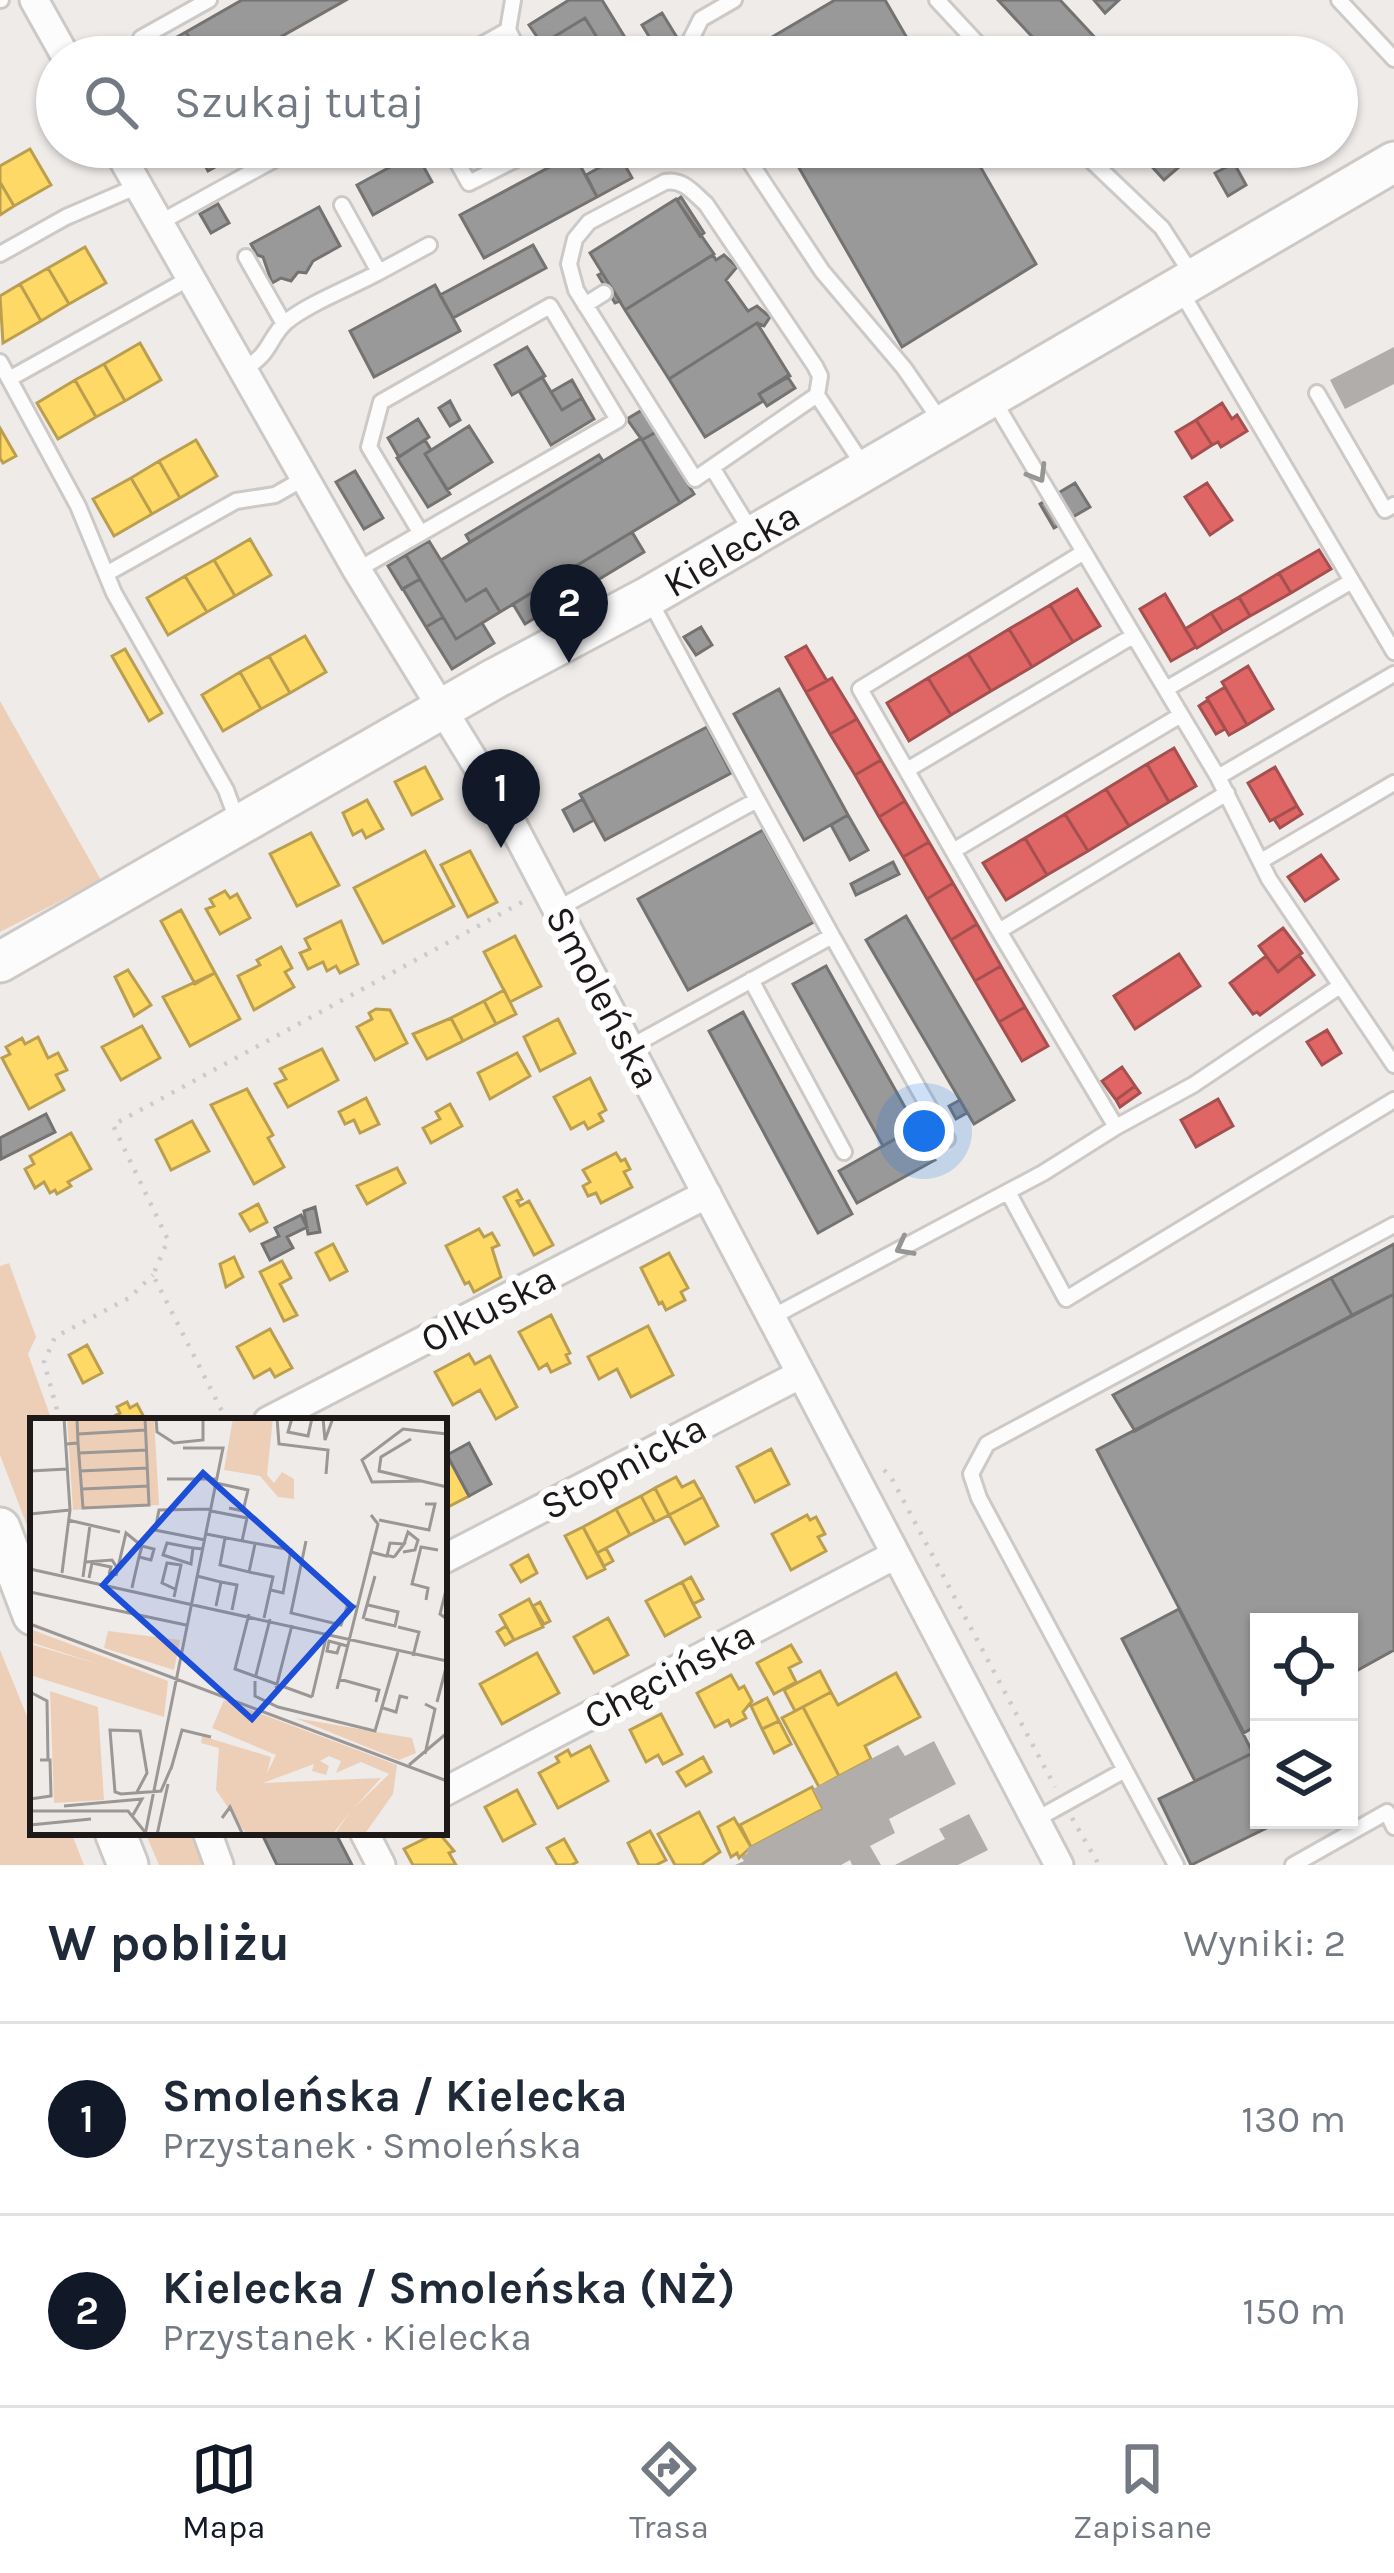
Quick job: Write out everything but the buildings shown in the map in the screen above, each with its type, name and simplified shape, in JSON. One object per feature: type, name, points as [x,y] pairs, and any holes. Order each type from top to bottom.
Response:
[{"type":"street","points":[[34,0],[54,36]]},
{"type":"street","name":"Kielecka","points":[[0,962],[648,597],[1394,162]]},
{"type":"street","name":"Smoleńska","points":[[128,168],[357,571],[444,709],[552,899],[1035,1820],[1048,1861]]},
{"type":"street","name":"Olkuska","points":[[274,1418],[707,1194]]},
{"type":"street","name":"Stopnicka","points":[[447,1557],[802,1374]]},
{"type":"street","points":[[0,1528],[30,1607]]},
{"type":"street","name":"Chęcińska","points":[[447,1790],[895,1555]]},
{"type":"street","points":[[116,1835],[128,1865]]},
{"type":"street","points":[[208,1835],[219,1865]]},
{"type":"street","points":[[367,1835],[381,1865]]},
{"type":"lane","points":[[511,36],[513,0]]},
{"type":"lane","points":[[692,36],[701,19],[734,0]]},
{"type":"lane","points":[[938,0],[971,36]]},
{"type":"lane","points":[[1339,0],[1394,58]]},
{"type":"lane","points":[[143,36],[203,1]]},
{"type":"lane","points":[[497,36],[508,30]]},
{"type":"lane","points":[[159,223],[258,168]]},
{"type":"lane","points":[[460,168],[469,184],[500,168]]},
{"type":"lane","points":[[754,168],[822,271],[904,368],[942,424]]},
{"type":"lane","points":[[1099,168],[1162,228],[1186,282],[1394,652]]},
{"type":"lane","points":[[817,395],[694,479],[576,290],[570,251],[581,230],[665,182],[681,183],[706,204],[815,366],[820,376],[817,395],[866,469]]},
{"type":"lane","points":[[0,254],[138,186]]},
{"type":"lane","points":[[342,205],[379,272]]},
{"type":"lane","points":[[242,370],[272,346],[284,324],[429,245]]},
{"type":"lane","points":[[246,256],[284,324]]},
{"type":"lane","points":[[9,379],[190,278]]},
{"type":"lane","points":[[585,305],[604,293]]},
{"type":"lane","points":[[357,571],[618,420],[550,306],[381,403],[369,448],[420,532]]},
{"type":"lane","points":[[0,362],[78,506],[106,574],[226,790],[239,825]]},
{"type":"lane","points":[[1316,393],[1385,510],[1394,505]]},
{"type":"lane","points":[[991,396],[1218,777],[1261,861],[1394,1065]]},
{"type":"lane","points":[[713,469],[754,535]]},
{"type":"lane","points":[[106,574],[236,501],[275,495],[304,479]]},
{"type":"lane","points":[[1084,553],[860,688],[1116,1127]]},
{"type":"lane","points":[[1166,689],[1352,581]]},
{"type":"lane","points":[[648,597],[947,1138]]},
{"type":"lane","points":[[907,770],[1133,636]]},
{"type":"lane","points":[[1218,777],[1390,676],[1394,693]]},
{"type":"lane","points":[[953,851],[1180,715]]},
{"type":"lane","points":[[1261,861],[1394,783]]},
{"type":"lane","points":[[999,931],[1227,793]]},
{"type":"lane","points":[[552,899],[758,800]]},
{"type":"lane","points":[[630,1047],[832,936]]},
{"type":"lane","points":[[751,980],[844,1152]]},
{"type":"lane","points":[[772,1317],[1008,1192],[1193,1085],[1340,986]]},
{"type":"lane","points":[[1008,1192],[1066,1299],[1394,1100]]},
{"type":"lane","points":[[1175,1865],[979,1498],[971,1474],[987,1444],[1394,1225]]},
{"type":"lane","points":[[1035,1820],[1125,1770]]},
{"type":"lane","points":[[1292,1865],[1392,1816]]},
{"type":"path","points":[[60,1418],[44,1362],[55,1337],[130,1298],[154,1275],[167,1240],[113,1125],[552,899]]},
{"type":"path","points":[[154,1275],[226,1418]]},
{"type":"path","points":[[845,1459],[863,1450],[891,1477],[1099,1865]]},
{"type":"shaded area","points":[[0,701],[101,880],[0,932]]},
{"type":"shaded area","points":[[9,1263],[36,1337],[28,1354],[51,1418],[30,1418],[30,1533],[0,1455],[0,1266]]},
{"type":"shaded area","points":[[0,1650],[30,1724],[30,1835],[72,1835],[84,1865],[0,1865]]},
{"type":"shaded area","points":[[146,1835],[190,1835],[204,1865],[159,1865]]},
{"type":"place","name":"Kielecka / Smoleńska (NŻ)","points":[[569,663]]},
{"type":"place","name":"Smoleńska / Kielecka","points":[[501,848]]}]
